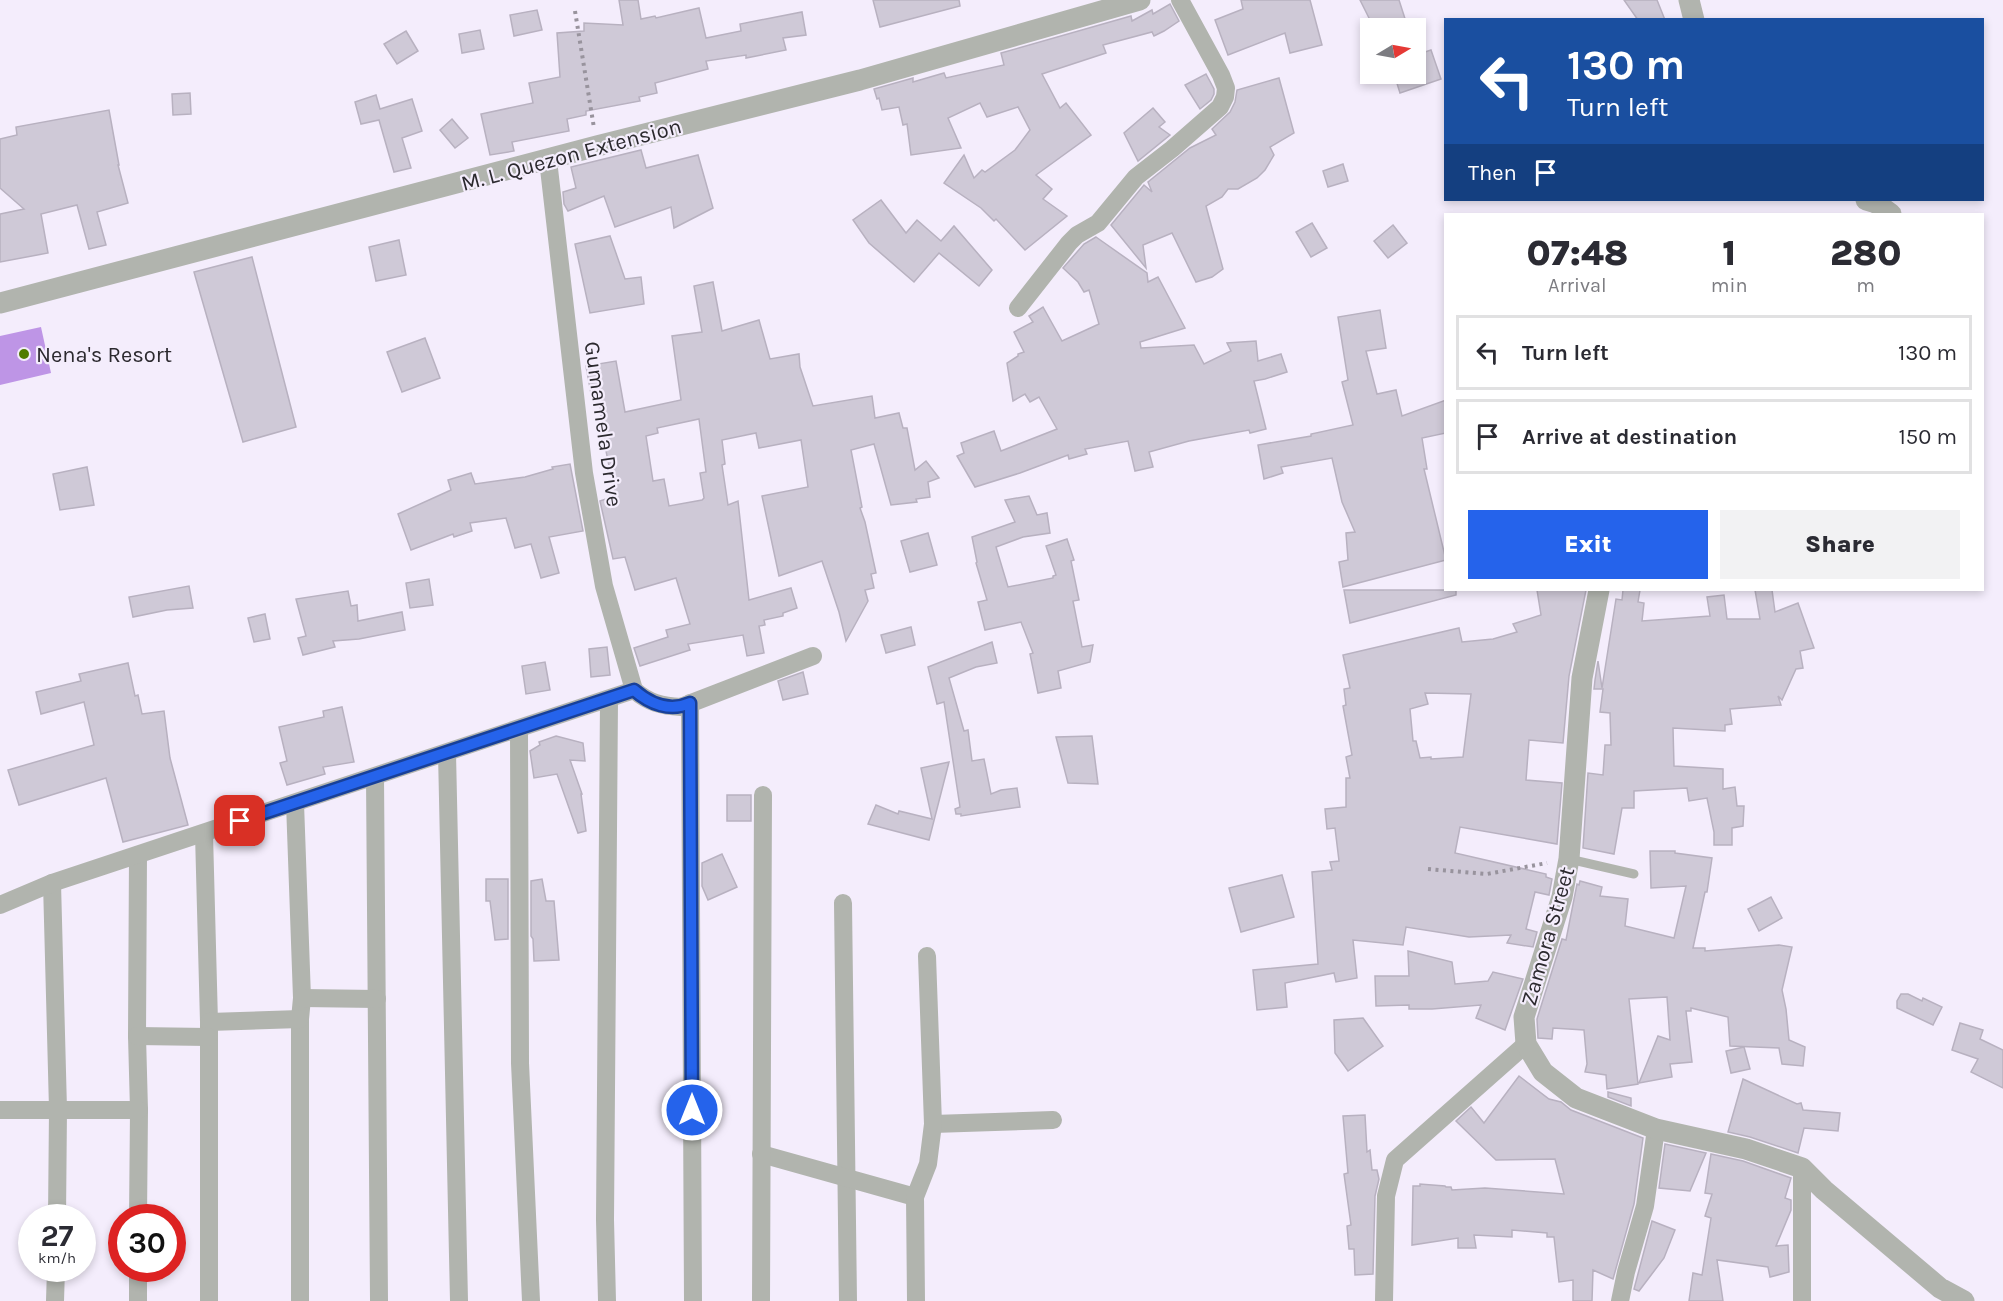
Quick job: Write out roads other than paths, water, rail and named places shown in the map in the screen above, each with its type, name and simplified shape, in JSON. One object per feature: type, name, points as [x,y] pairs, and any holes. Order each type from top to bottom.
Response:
[{"type":"street","name":"M. L. Quezon Extension","points":[[0,303],[597,146],[860,80],[1140,0]]},
{"type":"street","points":[[1018,308],[1077,235],[1098,223],[1136,177],[1220,108],[1226,88],[1180,0]]},
{"type":"street","points":[[1689,0],[1694,18]]},
{"type":"street","name":"Gumamela Drive","points":[[548,160],[584,473],[604,586],[634,690]]},
{"type":"street","points":[[1869,201],[1890,213]]},
{"type":"street","name":"Zamora Street","points":[[1599,591],[1582,678],[1569,859],[1562,897],[1524,1017],[1526,1044],[1543,1072],[1576,1098],[1656,1129],[1746,1149],[1803,1168]]},
{"type":"street","points":[[0,905],[52,884],[634,690],[645,699],[664,706],[681,707],[813,656]]},
{"type":"street","points":[[608,1301],[605,1220],[609,700]]},
{"type":"street","points":[[690,703],[693,1301]]},
{"type":"street","points":[[519,729],[520,1063],[531,1301]]},
{"type":"street","points":[[447,753],[459,1301]]},
{"type":"street","points":[[375,777],[380,1301]]},
{"type":"street","points":[[760,1301],[763,795]]},
{"type":"street","points":[[295,803],[302,998],[300,1019],[300,1301]]},
{"type":"street","points":[[204,834],[208,1030],[209,1301]]},
{"type":"street","points":[[138,855],[138,1204]]},
{"type":"street","points":[[52,884],[58,1109],[57,1204]]},
{"type":"street","points":[[843,903],[848,1301]]},
{"type":"street","points":[[916,1301],[915,1197],[928,1164],[933,1124],[927,956]]},
{"type":"street","points":[[302,998],[377,999]]},
{"type":"street","points":[[137,1036],[300,1019]]},
{"type":"street","points":[[1384,1301],[1386,1196],[1395,1160],[1526,1044]]},
{"type":"street","points":[[0,1110],[139,1110]]},
{"type":"street","points":[[933,1124],[1053,1120]]},
{"type":"street","points":[[1620,1301],[1645,1206],[1656,1129]]},
{"type":"street","points":[[761,1154],[915,1197]]},
{"type":"street","points":[[1802,1301],[1803,1168]]},
{"type":"street","points":[[1803,1168],[1824,1190],[1940,1288],[1964,1301]]},
{"type":"street","points":[[55,1301],[56,1282]]},
{"type":"street","points":[[138,1282],[138,1301]]},
{"type":"lane","points":[[1569,859],[1634,874]]},
{"type":"place","name":"Nena's Resort","points":[[24,354]]}]
